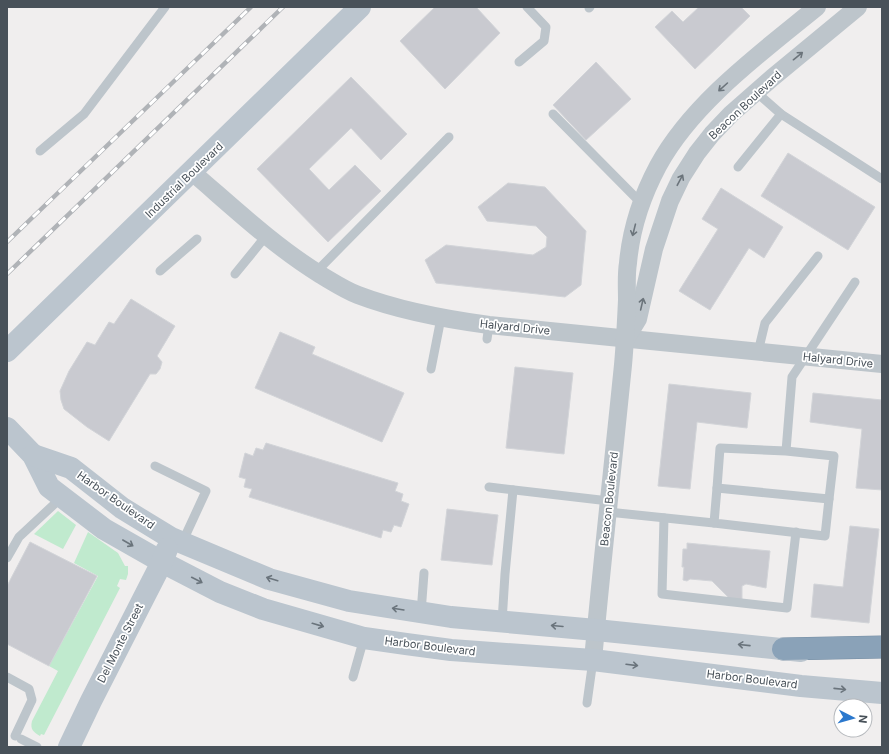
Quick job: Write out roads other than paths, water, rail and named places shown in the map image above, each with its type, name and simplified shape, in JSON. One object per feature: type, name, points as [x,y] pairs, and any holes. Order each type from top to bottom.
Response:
[{"type":"highway","points":[[783,649],[882,647]]},
{"type":"main road","name":"Industrial Boulevard","points":[[7,351],[360,7]]},
{"type":"main road","name":"Harbor Boulevard","points":[[7,428],[33,455],[49,487],[104,529],[162,562],[220,592],[263,609],[364,638],[451,650],[593,660],[801,686],[882,694]]},
{"type":"main road","name":"Harbor Boulevard","points":[[33,455],[71,468],[122,508],[176,541],[269,578],[349,601],[451,617],[882,658]]},
{"type":"main road","name":"Del Monte Street","points":[[69,747],[94,694],[162,562],[176,541]]},
{"type":"street","name":"Beacon Boulevard","points":[[593,660],[626,339],[627,265],[630,243],[637,215],[658,166],[676,138],[698,111],[738,73],[817,7]]},
{"type":"street","name":"Beacon Boulevard","points":[[626,339],[638,319],[648,273],[670,201],[681,178],[697,152],[712,134],[756,92],[858,7]]},
{"type":"street","points":[[738,73],[756,92]]},
{"type":"street","name":"Halyard Drive","points":[[192,172],[266,236],[316,272],[358,295],[398,309],[441,318],[488,332],[626,339],[882,364]]},
{"type":"lane","points":[[40,151],[84,114],[165,7]]},
{"type":"lane","points":[[520,62],[544,41],[546,27],[527,7]]},
{"type":"lane","points":[[756,92],[781,114],[882,179]]},
{"type":"lane","points":[[553,114],[642,204]]},
{"type":"lane","points":[[738,167],[781,114]]},
{"type":"lane","points":[[316,272],[449,137]]},
{"type":"lane","points":[[235,274],[266,236]]},
{"type":"lane","points":[[160,272],[197,239]]},
{"type":"lane","points":[[758,352],[765,323],[818,256]]},
{"type":"lane","points":[[786,451],[792,377],[807,357],[855,282]]},
{"type":"lane","points":[[431,369],[441,318]]},
{"type":"lane","points":[[489,487],[513,490],[664,518],[825,536],[834,456],[786,451],[720,448],[714,523]]},
{"type":"lane","points":[[155,466],[206,492],[176,541]]},
{"type":"lane","points":[[717,488],[830,499]]},
{"type":"lane","points":[[502,622],[513,490]]},
{"type":"lane","points":[[7,558],[19,537],[62,497]]},
{"type":"lane","points":[[664,518],[662,594],[787,608],[796,532]]},
{"type":"lane","points":[[421,613],[424,573]]},
{"type":"lane","points":[[353,677],[364,638]]},
{"type":"lane","points":[[588,703],[593,660]]},
{"type":"lane","points":[[7,677],[29,689],[32,700],[18,737],[37,747]]},
{"type":"railway","points":[[7,242],[251,7]]},
{"type":"railway","points":[[7,274],[283,7]]}]
